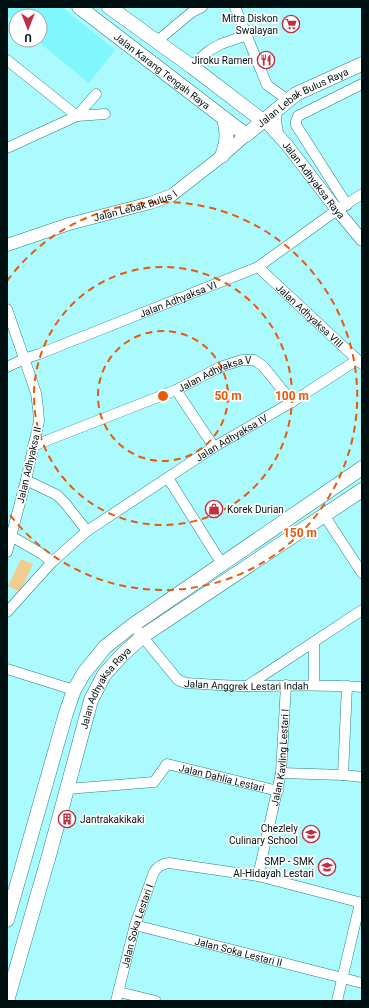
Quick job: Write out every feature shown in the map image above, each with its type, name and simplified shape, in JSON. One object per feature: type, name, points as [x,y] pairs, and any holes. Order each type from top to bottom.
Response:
[{"type":"main road","name":"Jalan Karang Tengah Raya","points":[[79,7],[224,120],[246,135]]},
{"type":"main road","name":"Jalan Karang Tengah Raya","points":[[109,7],[191,66],[263,121]]},
{"type":"main road","name":"Jalan Lebak Bulus Raya","points":[[246,135],[301,91],[362,64]]},
{"type":"main road","points":[[244,107],[266,106],[287,101]]},
{"type":"main road","points":[[275,112],[274,122],[276,132]]},
{"type":"main road","points":[[222,156],[226,144],[227,132],[224,120]]},
{"type":"main road","name":"Jalan Adhyaksa Raya","points":[[7,920],[66,713],[74,690],[84,673],[106,647],[133,625],[362,468]]},
{"type":"main road","name":"Jalan Adhyaksa Raya","points":[[7,1001],[50,852],[91,700],[104,675],[121,656],[143,636],[362,490]]},
{"type":"main road","points":[[28,846],[50,852]]},
{"type":"street","points":[[156,42],[192,12],[202,7]]},
{"type":"street","points":[[235,7],[267,85],[287,101]]},
{"type":"street","points":[[191,66],[210,50],[221,44],[247,35]]},
{"type":"street","points":[[7,60],[77,116]]},
{"type":"street","points":[[342,207],[296,126],[296,121],[298,116],[362,84]]},
{"type":"street","points":[[77,116],[96,94]]},
{"type":"street","points":[[9,145],[77,116],[100,114],[88,104]]},
{"type":"street","name":"Jalan Adhyaksa Raya","points":[[263,121],[276,132],[342,207],[362,240]]},
{"type":"street","name":"Jalan Lebak Bulus I","points":[[7,245],[69,224],[150,203],[172,195],[246,135]]},
{"type":"street","name":"Jalan Adhyaksa VI","points":[[7,367],[258,267],[362,194]]},
{"type":"street","name":"Jalan Adhyaksa VIII","points":[[258,267],[360,362]]},
{"type":"street","name":"Jalan Adhyaksa II","points":[[7,309],[36,393],[38,408],[38,421],[26,480],[7,552]]},
{"type":"street","name":"Jalan Adhyaksa V","points":[[33,446],[176,390],[220,367],[242,360],[254,360],[263,366],[292,402]]},
{"type":"street","name":"Jalan Adhyaksa IV","points":[[7,612],[52,562],[88,531],[214,447],[360,362]]},
{"type":"street","points":[[176,390],[214,447]]},
{"type":"street","points":[[168,478],[222,564]]},
{"type":"street","points":[[26,480],[57,495],[88,531]]},
{"type":"street","points":[[324,515],[362,573]]},
{"type":"street","points":[[11,536],[42,554],[52,562]]},
{"type":"street","points":[[246,686],[362,610]]},
{"type":"street","name":"Jalan Anggrek Lestari Indah","points":[[133,625],[178,680],[186,683],[246,686],[314,685],[362,687]]},
{"type":"street","points":[[314,642],[314,685]]},
{"type":"street","points":[[7,669],[74,690]]},
{"type":"street","name":"Jalan Kavling Lestari I","points":[[258,876],[281,773],[286,685]]},
{"type":"street","points":[[342,775],[347,686]]},
{"type":"street","name":"Jalan Dahlia Lestari","points":[[67,788],[154,782],[167,764],[278,790]]},
{"type":"street","points":[[281,773],[362,777]]},
{"type":"street","name":"Jalan Soka Lestari I","points":[[118,996],[135,925],[157,867],[169,863],[258,876]]},
{"type":"street","points":[[258,876],[361,903],[336,1001]]},
{"type":"street","name":"Jalan Soka Lestari II","points":[[135,925],[362,983]]},
{"type":"street","points":[[118,996],[156,1001]]},
{"type":"shaded area","points":[[7,7],[62,7],[115,50],[89,83],[46,48],[48,48],[48,8],[8,8],[8,17]]},
{"type":"shaded area","points":[[21,559],[33,564],[20,592],[8,586]]},
{"type":"place","name":"Mitra Diskon Swalayan","points":[[291,24]]},
{"type":"place","name":"Jiroku Ramen","points":[[266,60]]},
{"type":"place","name":"Korek Durian","points":[[214,509]]},
{"type":"place","name":"Jantrakakikaki","points":[[67,819]]},
{"type":"place","name":"Chezlely Culinary School","points":[[311,834]]},
{"type":"place","name":"SMP - SMK Al-Hidayah Lestari","points":[[327,867]]}]
